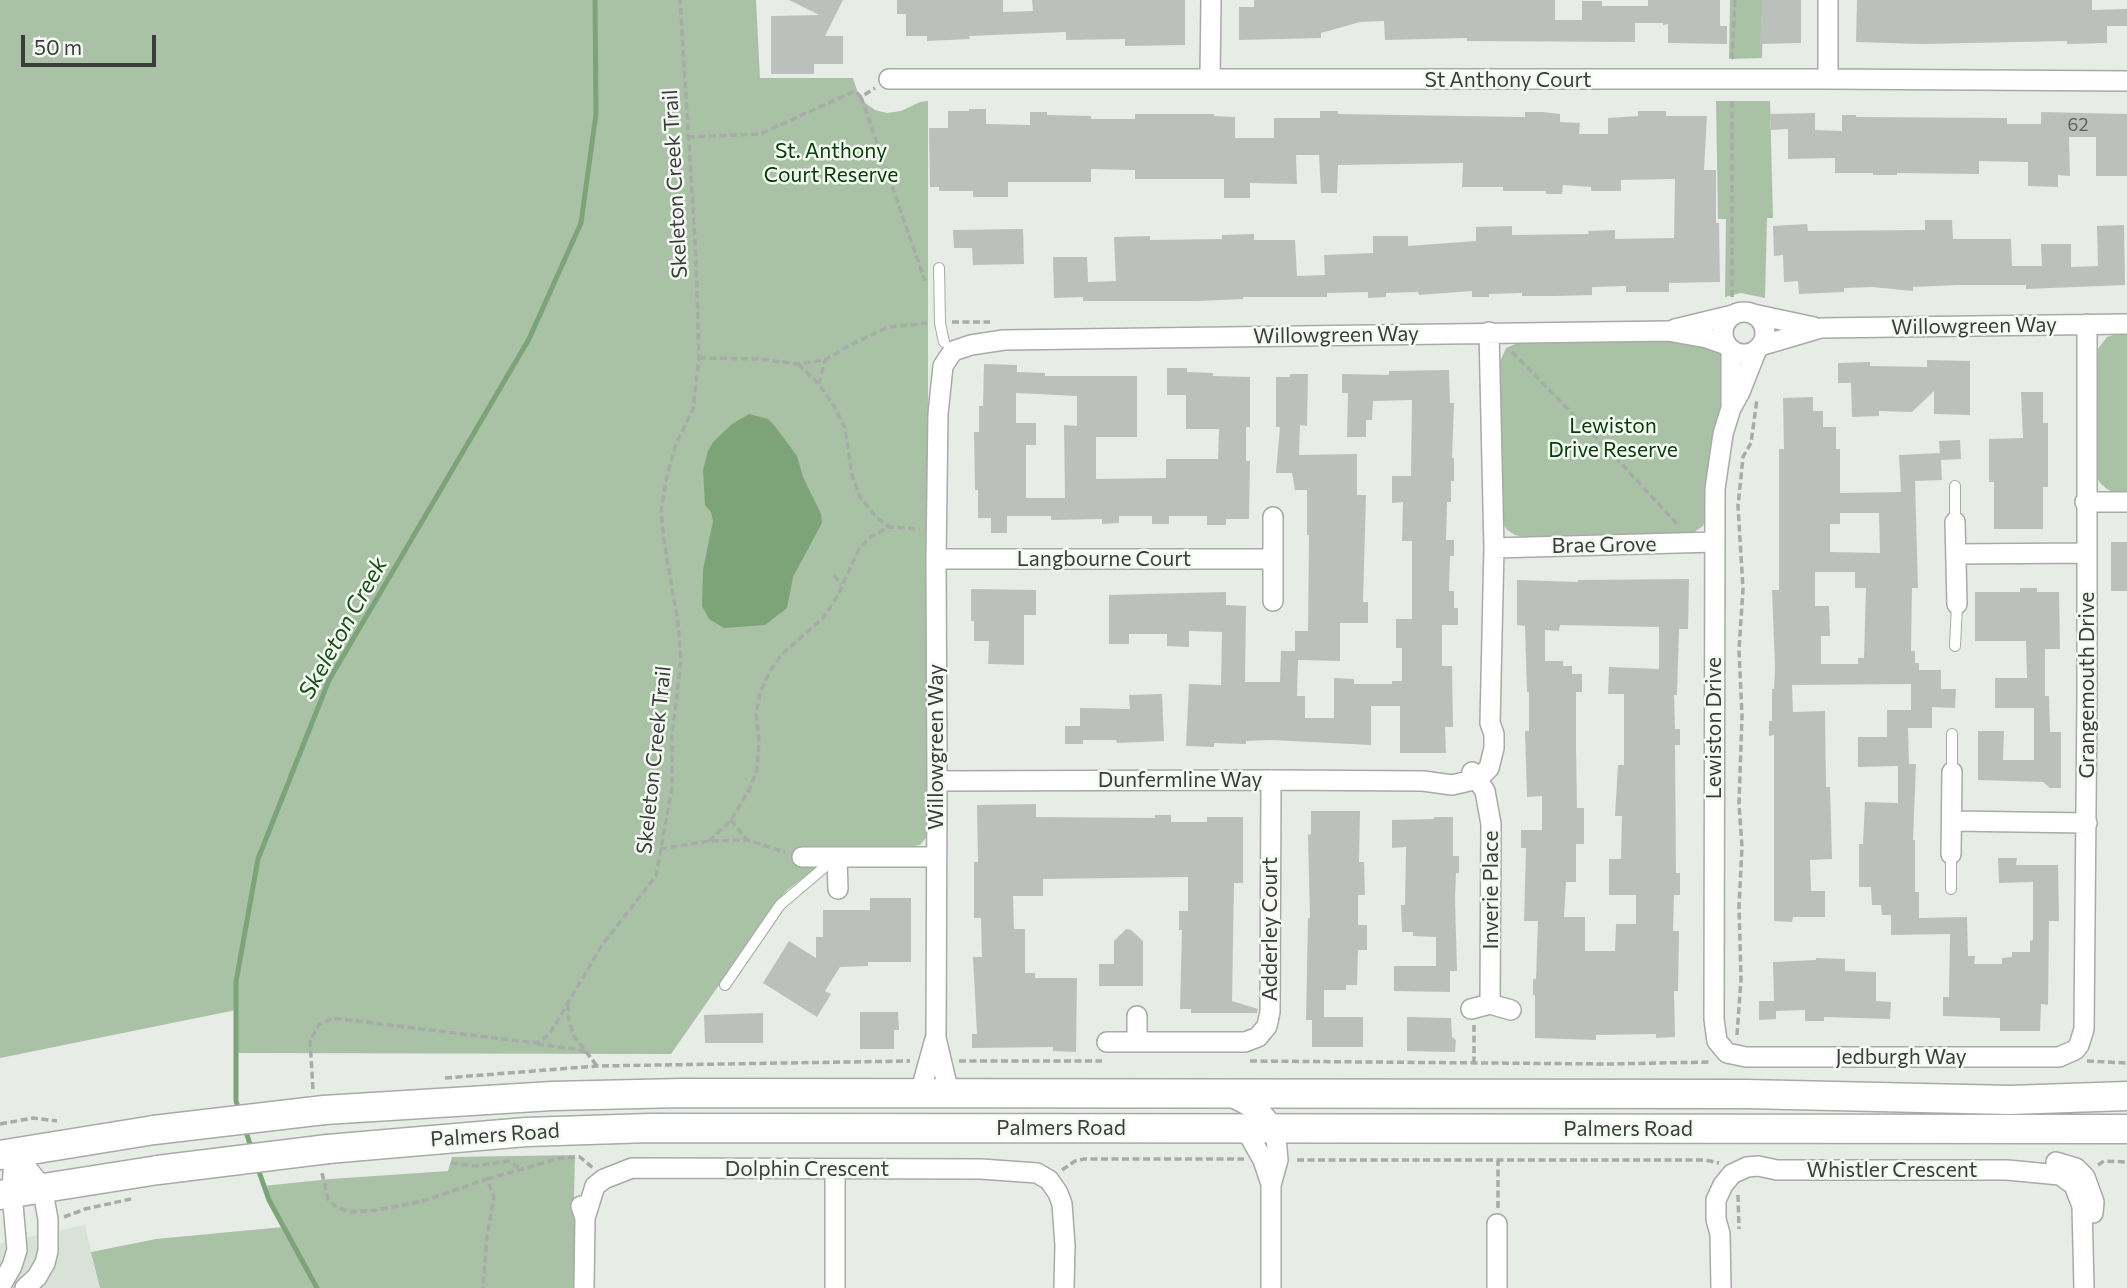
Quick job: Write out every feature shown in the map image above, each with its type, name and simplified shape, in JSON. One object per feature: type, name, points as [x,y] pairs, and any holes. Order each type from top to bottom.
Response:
[{"type":"main road","name":"Palmers Road","points":[[7,1153],[154,1130],[324,1110],[611,1094],[1746,1094],[2010,1100],[2127,1096]]},
{"type":"main road","name":"Palmers Road","points":[[6,1194],[158,1170],[328,1149],[585,1129],[2127,1129]]},
{"type":"street","points":[[1210,78],[1211,0]]},
{"type":"street","points":[[1828,0],[1828,79]]},
{"type":"street","name":"St Anthony Court","points":[[889,79],[2127,81]]},
{"type":"street","points":[[1733,306],[1741,312],[1753,314],[1761,321],[1764,330],[1759,347],[1746,354],[1729,347],[1724,329],[1733,306]]},
{"type":"street","name":"Willowgreen Way","points":[[1668,331],[1733,306]]},
{"type":"street","name":"Willowgreen Way","points":[[1753,314],[1821,328],[2127,324]]},
{"type":"street","name":"Grangemouth Drive","points":[[2077,1048],[2084,1029],[2087,823],[2087,324]]},
{"type":"street","name":"Willowgreen Way","points":[[1759,347],[1821,328]]},
{"type":"street","name":"Willowgreen Way","points":[[949,1093],[936,1038],[936,529],[938,414],[943,366],[949,347],[1004,340],[1489,341],[1668,331],[1707,338],[1729,347]]},
{"type":"street","points":[[1475,775],[1483,757],[1486,732],[1490,723],[1494,548],[1489,341]]},
{"type":"street","name":"Lewiston Drive","points":[[1729,347],[1731,408]]},
{"type":"street","name":"Lewiston Drive","points":[[1727,1051],[1715,1035],[1714,1018],[1705,543],[1723,434],[1731,408],[1759,347]]},
{"type":"street","points":[[2085,502],[2127,502]]},
{"type":"street","points":[[1272,601],[1273,517]]},
{"type":"street","points":[[1955,522],[1956,604]]},
{"type":"street","name":"Brae Grove","points":[[1494,548],[1705,543]]},
{"type":"street","points":[[1956,554],[2086,553]]},
{"type":"street","name":"Langbourne Court","points":[[936,559],[1272,559]]},
{"type":"street","points":[[1951,854],[1952,772]]},
{"type":"street","name":"Dunfermline Way","points":[[937,782],[1271,780],[1423,781],[1452,785],[1475,775]]},
{"type":"street","name":"Inverie Place","points":[[1475,775],[1485,791],[1491,824],[1478,1011]]},
{"type":"street","name":"Adderley Court","points":[[1107,1042],[1245,1042],[1258,1037],[1267,1026],[1270,1012],[1271,780]]},
{"type":"street","points":[[1952,821],[2087,823]]},
{"type":"street","points":[[802,857],[936,857]]},
{"type":"street","points":[[837,857],[838,889]]},
{"type":"street","points":[[1478,1011],[1511,1010]]},
{"type":"street","points":[[1137,1042],[1138,1016]]},
{"type":"street","name":"Willowgreen Way","points":[[919,1093],[936,1038]]},
{"type":"street","name":"Jedburgh Way","points":[[1727,1051],[1745,1058],[2048,1058],[2065,1056],[2077,1048]]},
{"type":"street","points":[[1227,1093],[1263,1114],[1259,1128],[1270,1160],[1271,1288]]},
{"type":"street","points":[[1259,1128],[1278,1151],[1270,1160]]},
{"type":"street","points":[[7,1153],[42,1187],[47,1219],[48,1251],[45,1263],[37,1277],[25,1288]]},
{"type":"street","points":[[0,1287],[12,1266],[17,1250],[6,1194],[7,1153]]},
{"type":"street","name":"Dolphin Crescent","points":[[981,1170],[1023,1160],[1044,1163],[1058,1172],[1070,1191],[1071,1200],[1065,1245]]},
{"type":"street","name":"Dolphin Crescent","points":[[585,1219],[581,1203],[587,1178],[595,1170],[615,1162],[622,1162],[632,1168]]},
{"type":"street","name":"Whistler Crescent","points":[[1721,1288],[1720,1234],[1728,1198],[1736,1183],[1777,1170],[2007,1170],[2054,1162],[2076,1168],[2083,1174],[2095,1202],[2084,1247],[2084,1288]]},
{"type":"street","name":"Dolphin Crescent","points":[[584,1288],[585,1219],[592,1192],[599,1182],[632,1168],[981,1170],[1037,1173],[1049,1180],[1062,1204],[1064,1288]]},
{"type":"street","points":[[835,1170],[835,1288]]},
{"type":"street","points":[[1497,1224],[1497,1288]]},
{"type":"lane","name":"Willowgreen Way","points":[[939,268],[940,323],[949,347]]},
{"type":"lane","points":[[1955,486],[1955,522]]},
{"type":"lane","points":[[1955,646],[1956,604]]},
{"type":"lane","points":[[1952,734],[1952,772]]},
{"type":"lane","points":[[1951,854],[1951,890]]},
{"type":"lane","points":[[724,985],[780,905],[837,857]]},
{"type":"path","name":"Skeleton Creek Trail","points":[[536,1044],[549,1035],[602,945],[656,876],[672,788],[672,735],[681,660],[661,511],[676,444],[693,409],[699,358],[680,0]]},
{"type":"path","points":[[1733,306],[1731,99],[1739,99],[1739,79],[1736,61],[1732,56],[1735,0]]},
{"type":"path","points":[[860,97],[889,79]]},
{"type":"path","points":[[688,137],[760,134],[855,91],[860,97],[926,285]]},
{"type":"path","points":[[1489,341],[1510,350],[1615,457],[1705,543]]},
{"type":"path","points":[[819,384],[825,360]]},
{"type":"path","points":[[798,364],[819,384],[834,406],[845,429],[852,475],[860,497],[876,517],[889,527]]},
{"type":"path","points":[[1727,1051],[1736,1046],[1741,979],[1739,906],[1742,847],[1739,771],[1742,716],[1739,650],[1743,589],[1738,506],[1743,457],[1751,443],[1758,388]]},
{"type":"path","points":[[709,841],[731,820],[749,790],[757,770],[759,740],[756,714],[760,693],[770,671],[783,653],[824,617],[837,597],[860,547],[889,527],[936,529]]},
{"type":"path","points":[[834,575],[842,586]]},
{"type":"path","points":[[731,820],[747,840]]},
{"type":"path","points":[[660,849],[709,841],[747,840],[802,857]]},
{"type":"path","points":[[568,1003],[569,1021],[574,1036],[597,1066]]},
{"type":"path","points":[[1474,1062],[1474,1032],[1478,1011]]},
{"type":"path","points":[[342,1018],[575,1049],[590,1054]]},
{"type":"path","points":[[2077,1048],[2088,1062],[2127,1063]]},
{"type":"path","points":[[358,1211],[423,1201],[520,1168],[561,1158],[580,1157],[595,1170]]},
{"type":"path","points":[[1058,1172],[1075,1161],[1084,1159],[1705,1160],[1725,1166]]},
{"type":"path","points":[[1497,1224],[1498,1160]]},
{"type":"path","points":[[447,1162],[475,1166],[508,1161],[520,1168]]},
{"type":"path","points":[[483,1288],[487,1237],[494,1197],[487,1179]]},
{"type":"path","points":[[47,1219],[135,1198]]},
{"type":"shaded area","points":[[749,414],[768,419],[797,456],[803,477],[821,514],[822,523],[793,577],[787,608],[765,625],[724,628],[709,619],[702,606],[703,570],[713,521],[711,512],[705,505],[703,470],[713,442],[732,424]]},
{"type":"shaded area","points":[[85,1225],[100,1288],[0,1288],[0,1243]]},
{"type":"green space","name":"St. Anthony Court Reserve","points":[[0,0],[756,0],[760,78],[853,78],[860,99],[875,110],[887,113],[928,101],[928,835],[920,845],[815,864],[815,869],[787,890],[772,909],[671,1054],[236,1053],[236,1010],[0,1058]]},
{"type":"green space","points":[[1730,0],[1763,0],[1762,58],[1729,59]]},
{"type":"green space","points":[[1716,101],[1770,101],[1773,218],[1767,218],[1765,298],[1741,293],[1725,297],[1726,219],[1718,219]]},
{"type":"green space","points":[[2127,334],[2127,494],[2116,494],[2107,489],[2097,477],[2097,350],[2107,337]]},
{"type":"green space","name":"Lewiston Drive Reserve","points":[[1691,340],[1722,353],[1727,372],[1703,526],[1690,535],[1528,538],[1507,530],[1503,523],[1499,364],[1506,348],[1520,342]]},
{"type":"green space","points":[[575,1155],[578,1288],[100,1288],[91,1252],[156,1239],[283,1227],[263,1186],[448,1171],[452,1157]]},
{"type":"building","points":[[789,0],[843,0],[825,36],[843,36],[843,64],[814,64],[814,74],[771,74],[771,16],[819,15]]},
{"type":"building","points":[[897,0],[1003,0],[1003,12],[1033,11],[1032,0],[1185,0],[1185,45],[1125,46],[1125,39],[1066,40],[1066,32],[969,36],[970,39],[927,41],[927,36],[906,36],[906,14],[897,14]]},
{"type":"building","points":[[1254,0],[1555,0],[1555,20],[1582,20],[1582,1],[1602,1],[1602,6],[1648,6],[1648,0],[1720,0],[1720,26],[1727,26],[1727,44],[1668,43],[1668,24],[1663,23],[1635,23],[1635,42],[1467,41],[1467,38],[1385,40],[1384,21],[1360,22],[1321,33],[1321,38],[1239,40],[1239,7],[1254,7]]},
{"type":"building","points":[[1762,0],[1801,0],[1801,43],[1760,44]]},
{"type":"building","points":[[1857,0],[2092,0],[2092,10],[2127,9],[2127,26],[2107,26],[2107,43],[1856,42]]},
{"type":"building","points":[[986,109],[986,124],[1030,125],[1030,112],[1091,116],[1091,119],[1135,119],[1135,114],[1214,114],[1235,117],[1235,138],[1274,138],[1274,118],[1320,118],[1320,111],[1338,111],[1338,114],[1525,117],[1525,112],[1543,112],[1560,114],[1560,122],[1580,123],[1579,134],[1608,134],[1608,118],[1638,116],[1638,111],[1666,111],[1666,116],[1707,116],[1704,170],[1716,170],[1720,282],[1669,283],[1669,292],[1626,292],[1626,286],[1592,287],[1592,295],[1555,296],[1522,296],[1522,293],[1472,297],[1472,291],[1419,295],[1418,292],[1386,293],[1386,297],[1368,298],[1368,292],[1327,293],[1327,297],[1243,297],[1199,301],[1083,301],[1083,297],[1054,298],[1053,257],[1087,257],[1088,282],[1116,281],[1114,237],[1150,236],[1150,240],[1222,239],[1222,235],[1254,234],[1254,240],[1295,240],[1297,276],[1325,275],[1324,255],[1373,253],[1373,236],[1408,236],[1408,246],[1476,241],[1476,227],[1512,226],[1512,235],[1589,234],[1588,231],[1615,230],[1615,239],[1674,238],[1675,179],[1621,180],[1621,191],[1591,191],[1591,187],[1563,185],[1562,194],[1546,194],[1546,191],[1503,191],[1503,187],[1462,187],[1463,163],[1338,165],[1337,193],[1321,193],[1319,155],[1296,155],[1297,184],[1250,183],[1250,198],[1224,198],[1224,179],[1135,179],[1135,170],[1091,169],[1091,182],[1008,182],[1008,197],[973,197],[973,191],[939,191],[939,187],[930,187],[929,128],[948,128],[948,111]]},
{"type":"building","points":[[2041,112],[2127,114],[2127,176],[2096,176],[2096,137],[2069,137],[2070,176],[2058,175],[2058,187],[2028,186],[2028,162],[1979,161],[1979,174],[1835,173],[1835,158],[1788,159],[1788,129],[1771,130],[1770,114],[1815,113],[1815,130],[1842,131],[1842,115],[2007,118],[2007,124],[2041,124]]},
{"type":"building","points":[[1925,220],[1952,220],[1953,239],[2011,239],[2012,266],[2042,266],[2041,244],[2071,244],[2071,267],[2098,266],[2097,226],[2124,225],[2125,285],[2026,289],[2026,285],[1958,285],[1913,287],[1913,291],[1872,287],[1844,288],[1844,292],[1799,294],[1798,281],[1784,282],[1783,255],[1774,256],[1773,226],[1807,224],[1808,231],[1925,230]]},
{"type":"building","points":[[1023,229],[1024,264],[973,265],[972,248],[954,248],[953,230]]},
{"type":"building","points":[[1927,360],[1970,361],[1970,415],[1934,414],[1934,391],[1912,412],[1879,411],[1879,416],[1852,417],[1851,383],[1838,383],[1838,363],[1870,362],[1870,366],[1927,367]]},
{"type":"building","points":[[984,364],[1017,365],[1017,372],[1045,373],[1045,376],[1137,376],[1137,437],[1096,437],[1096,479],[1166,478],[1166,459],[1218,459],[1219,429],[1186,429],[1186,395],[1167,395],[1167,368],[1187,368],[1187,372],[1213,373],[1213,376],[1250,377],[1250,427],[1246,427],[1246,461],[1250,461],[1249,519],[1226,519],[1226,525],[1207,525],[1207,516],[1169,516],[1169,524],[1152,524],[1152,516],[1119,516],[1119,523],[1102,524],[1102,519],[1051,520],[1051,516],[1007,516],[1007,533],[991,533],[991,518],[978,518],[978,490],[975,490],[974,432],[979,432],[979,406],[983,406]],"holes":[[[1016,393],[1077,396],[1077,426],[1064,425],[1065,498],[1026,498],[1026,445],[1036,445],[1036,423],[1016,423]]]},
{"type":"building","points":[[1449,370],[1450,403],[1454,403],[1454,481],[1451,481],[1451,502],[1447,502],[1446,540],[1454,540],[1454,556],[1450,556],[1449,591],[1454,591],[1458,625],[1442,625],[1442,666],[1452,666],[1453,727],[1445,727],[1446,753],[1400,753],[1400,706],[1371,706],[1371,745],[1271,740],[1246,741],[1246,744],[1214,743],[1214,747],[1186,746],[1189,684],[1221,685],[1222,632],[1189,631],[1189,647],[1167,646],[1167,634],[1129,634],[1129,644],[1109,644],[1109,595],[1226,592],[1226,605],[1246,606],[1245,682],[1280,682],[1281,651],[1295,651],[1295,631],[1308,631],[1309,535],[1307,490],[1295,490],[1292,473],[1276,473],[1280,427],[1276,427],[1276,377],[1308,374],[1307,426],[1300,425],[1299,455],[1357,454],[1357,495],[1366,495],[1363,602],[1368,602],[1368,623],[1340,623],[1340,661],[1298,660],[1297,696],[1305,696],[1305,718],[1334,718],[1334,678],[1354,679],[1354,684],[1392,684],[1392,681],[1402,681],[1402,648],[1396,648],[1396,619],[1412,619],[1412,541],[1402,541],[1403,502],[1392,503],[1392,476],[1411,476],[1412,400],[1373,401],[1372,420],[1366,420],[1366,437],[1347,437],[1348,393],[1342,393],[1342,374],[1389,375],[1389,371]]},
{"type":"building","points":[[2021,392],[2043,392],[2043,423],[2048,423],[2048,487],[2043,487],[2043,529],[1994,529],[1994,482],[1989,482],[1989,439],[2023,438]]},
{"type":"building","points":[[1813,397],[1813,411],[1823,411],[1823,427],[1836,427],[1836,449],[1840,449],[1840,493],[1901,492],[1899,455],[1940,453],[1939,441],[1960,440],[1961,459],[1941,460],[1942,480],[1915,481],[1918,588],[1912,588],[1911,651],[1915,651],[1915,663],[1919,663],[1919,670],[1941,670],[1941,689],[1956,689],[1955,708],[1932,707],[1932,728],[1908,728],[1909,764],[1916,764],[1913,840],[1915,892],[1919,892],[1919,918],[1967,917],[1968,956],[1975,956],[1974,964],[2002,964],[2002,958],[2012,957],[2012,952],[2030,952],[2030,941],[2033,940],[2033,882],[1999,883],[1998,858],[2017,858],[2016,865],[2058,865],[2059,921],[2049,921],[2048,1005],[2041,1004],[2040,1031],[2000,1031],[2000,1018],[1943,1016],[1943,997],[1949,997],[1950,934],[1891,935],[1891,915],[1882,915],[1881,905],[1872,905],[1871,887],[1859,887],[1859,844],[1863,844],[1865,802],[1898,803],[1898,766],[1858,767],[1858,737],[1887,737],[1887,710],[1911,710],[1911,684],[1792,685],[1793,712],[1825,711],[1826,787],[1830,787],[1832,859],[1810,860],[1811,891],[1825,891],[1825,917],[1793,917],[1792,922],[1774,921],[1774,735],[1769,736],[1769,721],[1772,721],[1775,667],[1772,590],[1779,590],[1779,449],[1784,449],[1783,398]],"holes":[[[1840,513],[1879,513],[1880,553],[1830,552],[1830,524],[1840,524]],[[1815,572],[1855,572],[1855,588],[1866,588],[1864,658],[1858,658],[1858,664],[1821,664],[1821,636],[1830,636],[1829,606],[1815,606]]]},
{"type":"building","points":[[2111,542],[2127,542],[2127,591],[2111,591]]},
{"type":"building","points":[[1689,579],[1688,629],[1679,629],[1677,695],[1674,695],[1675,729],[1680,729],[1680,745],[1675,745],[1676,873],[1680,873],[1680,895],[1674,895],[1673,931],[1679,931],[1678,991],[1674,991],[1675,1037],[1656,1038],[1656,1034],[1596,1035],[1596,1040],[1535,1038],[1533,979],[1536,979],[1538,921],[1524,921],[1526,848],[1521,848],[1521,830],[1542,830],[1542,796],[1527,797],[1525,731],[1529,731],[1529,692],[1525,626],[1517,625],[1517,580]],"holes":[[[1560,625],[1659,627],[1659,669],[1609,667],[1608,694],[1624,694],[1624,765],[1618,765],[1615,816],[1622,816],[1621,859],[1609,859],[1609,895],[1636,895],[1636,924],[1616,924],[1615,951],[1585,951],[1585,917],[1564,917],[1566,882],[1576,882],[1576,844],[1584,844],[1584,808],[1577,808],[1576,747],[1576,692],[1582,692],[1582,674],[1572,674],[1572,666],[1563,666],[1563,661],[1545,661],[1545,630],[1559,631]]]},
{"type":"building","points":[[2020,588],[2037,588],[2037,592],[2059,592],[2060,649],[2045,649],[2045,696],[2049,696],[2050,732],[2061,732],[2061,788],[2050,788],[2043,782],[1978,780],[1978,731],[2004,731],[2003,760],[2034,760],[2034,708],[1995,708],[1995,678],[2027,678],[2026,641],[1975,641],[1975,592],[2020,592]]},
{"type":"building","points":[[971,589],[1036,590],[1036,615],[1024,615],[1024,665],[988,664],[989,641],[974,641]]},
{"type":"building","points":[[1162,694],[1164,741],[1117,743],[1116,740],[1083,740],[1083,744],[1065,744],[1065,726],[1080,726],[1080,708],[1130,709],[1129,695]]},
{"type":"building","points":[[1036,804],[1036,817],[1155,818],[1155,815],[1171,815],[1171,822],[1207,822],[1207,817],[1243,817],[1243,883],[1234,883],[1232,1001],[1258,1009],[1257,1013],[1191,1013],[1191,1009],[1180,1009],[1182,930],[1179,930],[1179,911],[1188,911],[1188,877],[1043,879],[1043,896],[1013,896],[1014,929],[1025,929],[1025,973],[1035,973],[1035,978],[1077,978],[1076,1052],[1053,1051],[1053,1047],[972,1048],[972,1034],[977,1034],[973,957],[982,957],[981,918],[974,918],[974,862],[978,862],[977,805]]},
{"type":"building","points":[[1311,811],[1360,811],[1359,862],[1364,862],[1365,895],[1358,895],[1358,925],[1367,925],[1367,950],[1358,950],[1357,985],[1346,985],[1346,990],[1324,990],[1324,1017],[1363,1017],[1363,1047],[1312,1047],[1312,1020],[1306,1020],[1310,918],[1308,835],[1311,834]]},
{"type":"building","points":[[1453,817],[1453,856],[1459,856],[1455,898],[1457,971],[1450,971],[1450,992],[1394,991],[1394,966],[1436,966],[1436,937],[1413,936],[1413,932],[1402,932],[1401,905],[1405,905],[1406,847],[1392,848],[1392,820]]},
{"type":"building","points":[[870,898],[911,898],[911,962],[868,962],[868,966],[840,967],[825,991],[831,994],[817,1017],[763,983],[789,941],[816,958],[816,937],[823,937],[823,910],[870,910]]},
{"type":"building","points":[[1126,929],[1143,941],[1143,986],[1099,986],[1099,964],[1114,964],[1114,941]]},
{"type":"building","points":[[1816,958],[1845,959],[1845,971],[1876,972],[1876,1001],[1891,1002],[1890,1019],[1824,1017],[1824,1021],[1805,1021],[1805,1010],[1776,1011],[1776,1019],[1759,1020],[1759,1001],[1774,1001],[1773,962]]},
{"type":"building","points":[[860,1012],[898,1012],[899,1030],[894,1030],[894,1049],[860,1049]]},
{"type":"building","points":[[763,1013],[763,1043],[705,1043],[704,1015]]},
{"type":"building","points":[[1407,1017],[1451,1018],[1452,1037],[1456,1040],[1455,1052],[1407,1051]]},
{"type":"waterway","name":"Skeleton Creek","points":[[240,1113],[236,1101],[236,982],[258,859],[329,680],[529,339],[581,223],[596,114],[595,0]]},
{"type":"waterway","name":"Skeleton Creek","points":[[245,1129],[252,1150]]},
{"type":"waterway","name":"Skeleton Creek","points":[[257,1166],[269,1200],[317,1288]]}]
